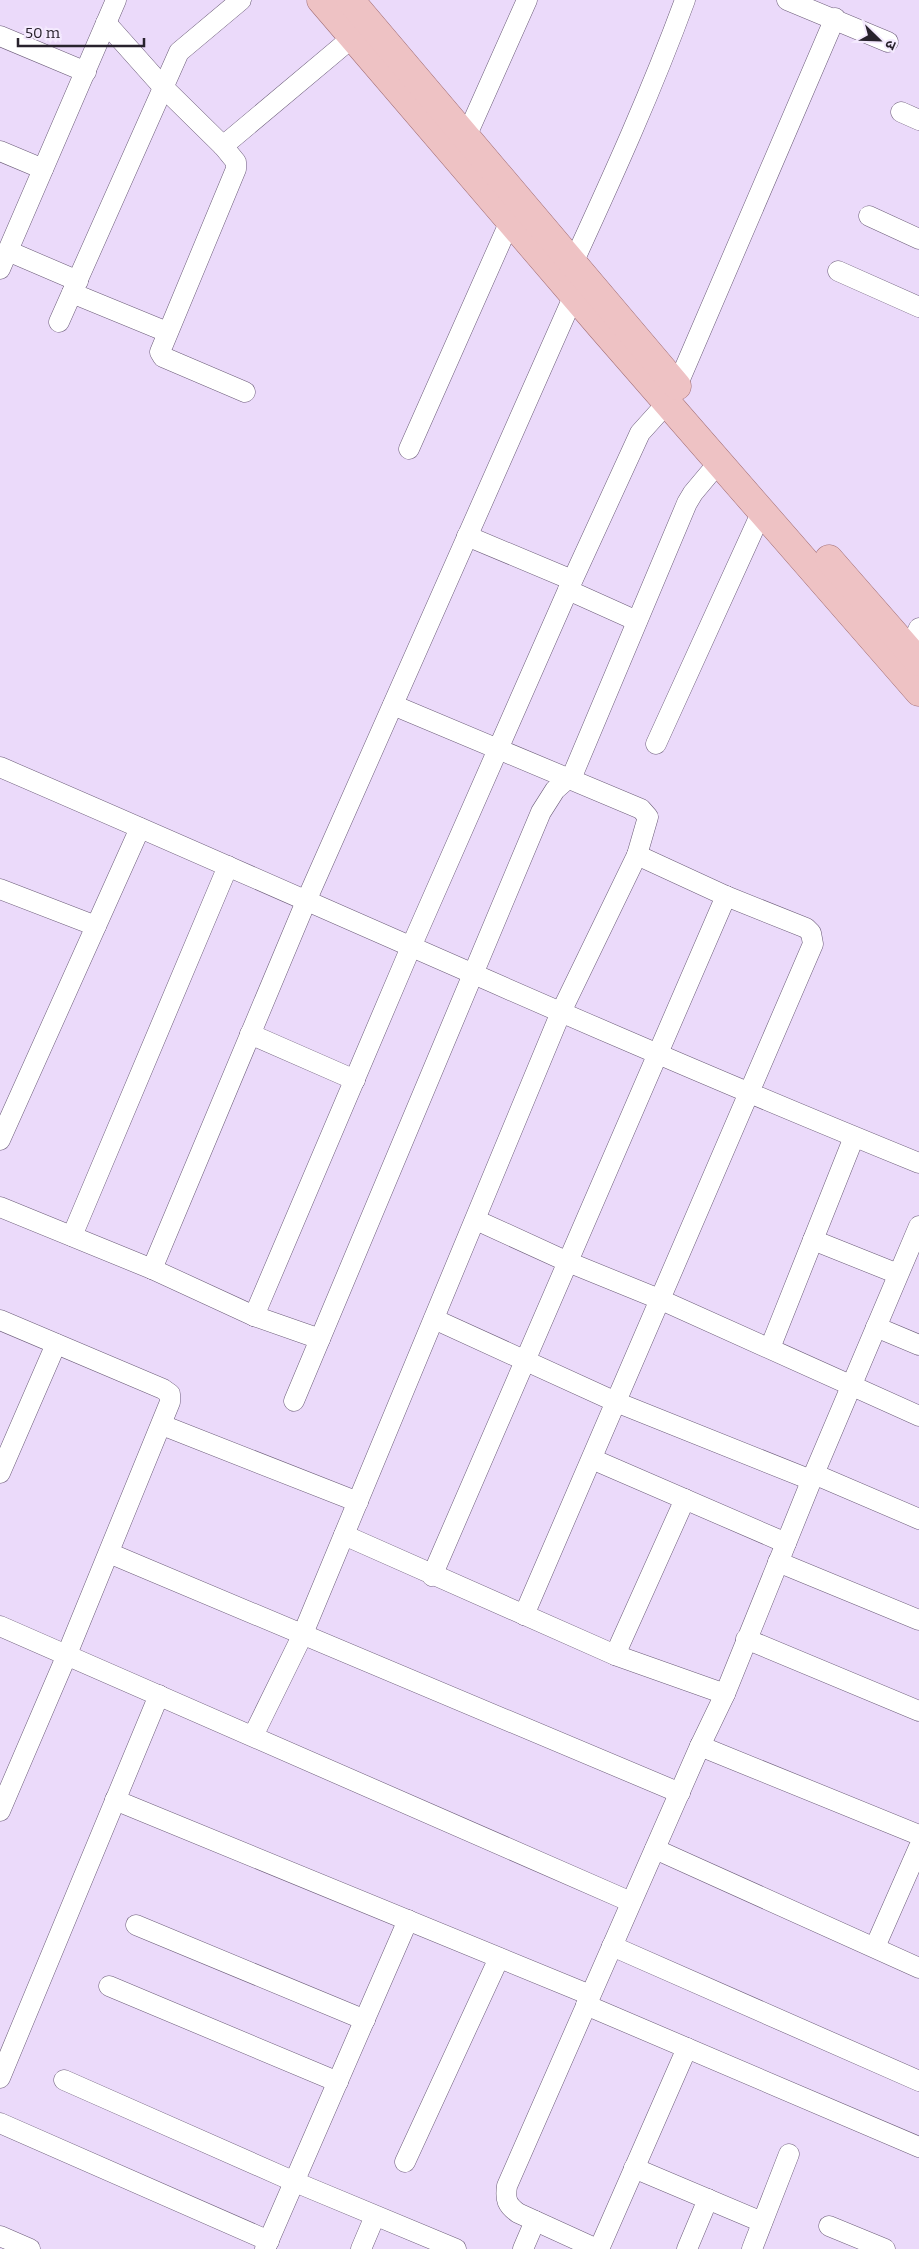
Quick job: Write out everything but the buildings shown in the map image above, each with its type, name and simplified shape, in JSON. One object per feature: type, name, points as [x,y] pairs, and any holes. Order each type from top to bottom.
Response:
[{"type":"main road","points":[[320,0],[574,295],[916,647]]},
{"type":"main road","points":[[350,0],[573,263],[672,395],[719,462],[919,692]]},
{"type":"street","points":[[116,0],[2,263],[75,287],[167,332]]},
{"type":"street","points":[[59,322],[176,57],[183,46],[241,0]]},
{"type":"street","points":[[466,137],[527,0]]},
{"type":"street","points":[[573,263],[618,165],[667,49],[685,0]]},
{"type":"street","points":[[787,0],[835,18],[888,42]]},
{"type":"street","points":[[254,1316],[411,947],[570,585],[640,433],[672,395],[835,18]]},
{"type":"street","points":[[106,23],[163,88],[235,158],[236,169],[161,347],[162,358],[245,392]]},
{"type":"street","points":[[0,36],[86,72]]},
{"type":"street","points":[[223,146],[352,37]]},
{"type":"street","points":[[901,112],[919,120]]},
{"type":"street","points":[[0,151],[43,168]]},
{"type":"street","points":[[869,216],[919,239]]},
{"type":"street","points":[[409,449],[510,221]]},
{"type":"street","points":[[838,271],[919,307]]},
{"type":"street","points":[[152,1269],[307,900],[574,295]]},
{"type":"street","points":[[294,1401],[541,812],[555,790],[570,777],[687,503],[719,462]]},
{"type":"street","points":[[656,744],[762,511]]},
{"type":"street","points":[[468,536],[570,585],[637,621]]},
{"type":"street","points":[[253,1736],[302,1636],[561,1012],[637,855],[648,817],[646,812],[570,777],[393,705]]},
{"type":"street","points":[[0,767],[307,900],[472,975],[919,1163]]},
{"type":"street","points":[[0,1140],[140,828]]},
{"type":"street","points":[[524,1615],[748,1091],[808,958],[813,940],[811,933],[806,928],[726,896],[637,855]]},
{"type":"street","points":[[72,1236],[228,866]]},
{"type":"street","points":[[0,889],[96,926]]},
{"type":"street","points":[[432,1576],[526,1362],[656,1054],[726,896]]},
{"type":"street","points":[[250,1034],[355,1080]]},
{"type":"street","points":[[770,1348],[854,1137]]},
{"type":"street","points":[[0,1207],[152,1269],[254,1316],[320,1338]]},
{"type":"street","points":[[476,1220],[568,1262],[659,1299],[770,1348],[919,1416]]},
{"type":"street","points":[[687,2048],[598,2249],[535,2221],[508,2206],[505,2200],[507,2186],[700,1746],[725,1694],[812,1477],[919,1227]]},
{"type":"street","points":[[813,1240],[898,1274]]},
{"type":"street","points":[[0,1320],[170,1394],[170,1402],[162,1425],[67,1655],[8,1772],[0,1811]]},
{"type":"street","points":[[434,1320],[616,1402],[919,1519]]},
{"type":"street","points":[[876,1327],[919,1345]]},
{"type":"street","points":[[0,1473],[6,1441],[56,1344]]},
{"type":"street","points":[[162,1425],[358,1502]]},
{"type":"street","points":[[592,1459],[786,1544]]},
{"type":"street","points":[[615,1655],[685,1499]]},
{"type":"street","points":[[344,1536],[615,1655],[725,1694]]},
{"type":"street","points":[[109,1553],[302,1636],[680,1793]]},
{"type":"street","points":[[778,1562],[919,1620]]},
{"type":"street","points":[[0,1626],[631,1902]]},
{"type":"street","points":[[746,1639],[919,1711]]},
{"type":"street","points":[[0,2078],[159,1695]]},
{"type":"street","points":[[700,1746],[919,1835]]},
{"type":"street","points":[[115,1800],[499,1958],[687,2048],[919,2147]]},
{"type":"street","points":[[875,1947],[919,1847]]},
{"type":"street","points":[[655,1849],[919,1968]]},
{"type":"street","points":[[0,2123],[267,2245],[408,1920]]},
{"type":"street","points":[[136,1925],[365,2020]]},
{"type":"street","points":[[612,1946],[919,2081]]},
{"type":"street","points":[[405,2162],[499,1958]]},
{"type":"street","points":[[109,1986],[338,2082]]},
{"type":"street","points":[[64,2080],[375,2216],[430,2244],[456,2249]]},
{"type":"street","points":[[752,2249],[789,2154]]},
{"type":"street","points":[[634,2168],[762,2222]]},
{"type":"street","points":[[687,2249],[708,2199]]},
{"type":"street","points":[[361,2249],[375,2216]]},
{"type":"street","points":[[523,2249],[535,2221]]},
{"type":"street","points":[[829,2226],[885,2249]]},
{"type":"street","points":[[0,2236],[30,2249]]}]
